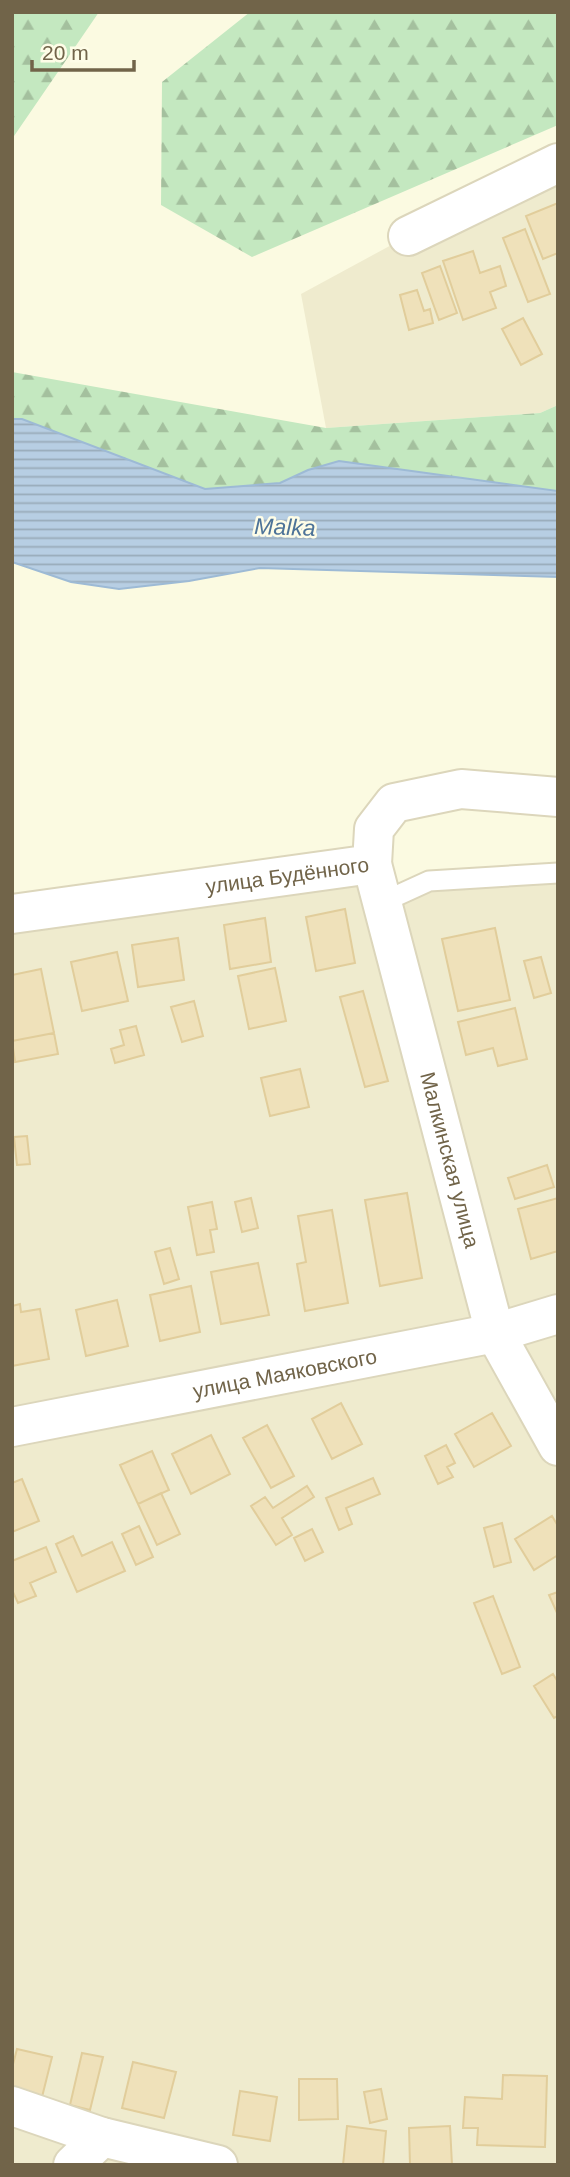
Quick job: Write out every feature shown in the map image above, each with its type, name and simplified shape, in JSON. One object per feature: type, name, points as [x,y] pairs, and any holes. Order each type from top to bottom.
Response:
[{"type":"street","points":[[408,236],[558,163]]},
{"type":"street","name":"улица Будённого","points":[[12,914],[372,864],[374,829],[394,803],[461,789],[558,797]]},
{"type":"street","name":"Малкинская улица","points":[[372,864],[495,1333],[558,1446]]},
{"type":"street","name":"улица Маяковского","points":[[12,1427],[495,1333],[558,1314]]},
{"type":"street","points":[[12,2106],[102,2137],[218,2165]]},
{"type":"street","points":[[73,2165],[102,2137]]},
{"type":"lane","points":[[383,902],[429,881],[558,873]]},
{"type":"shaded area","points":[[558,163],[558,405],[540,413],[326,428],[301,294],[408,236]]},
{"type":"shaded area","points":[[372,864],[383,902],[429,881],[558,873],[558,2165],[12,2165],[12,914]]},
{"type":"green space","points":[[12,12],[99,12],[12,139]]},
{"type":"green space","points":[[250,12],[558,12],[558,125],[252,257],[161,205],[162,82]]},
{"type":"green space","points":[[12,372],[326,428],[540,413],[558,405],[558,491],[339,461],[308,470],[281,483],[204,489],[22,419],[12,419]]},
{"type":"water","name":"Malka","points":[[12,419],[22,419],[205,489],[280,483],[308,470],[339,461],[558,491],[558,577],[260,568],[189,581],[119,589],[71,582],[12,562]]},
{"type":"building","points":[[558,203],[558,253],[543,259],[526,216]]},
{"type":"building","points":[[525,229],[550,294],[528,302],[503,238]]},
{"type":"building","points":[[473,251],[480,273],[500,266],[506,286],[490,292],[496,308],[463,320],[443,261]]},
{"type":"building","points":[[440,266],[457,313],[439,320],[422,273]]},
{"type":"building","points":[[417,290],[424,311],[430,309],[433,323],[409,330],[400,295]]},
{"type":"building","points":[[523,318],[542,354],[521,365],[502,329]]},
{"type":"building","points":[[345,909],[355,963],[316,971],[306,917]]},
{"type":"building","points":[[265,918],[271,962],[230,969],[224,925]]},
{"type":"building","points":[[495,928],[510,1000],[458,1011],[442,939]]},
{"type":"building","points":[[178,938],[184,980],[138,987],[132,945]]},
{"type":"building","points":[[117,952],[128,1001],[82,1011],[71,962]]},
{"type":"building","points":[[541,957],[551,993],[534,998],[524,961]]},
{"type":"building","points":[[275,968],[286,1021],[249,1029],[238,976]]},
{"type":"building","points":[[41,969],[54,1033],[12,1041],[12,975]]},
{"type":"building","points":[[363,991],[388,1081],[365,1087],[340,997]]},
{"type":"building","points":[[194,1001],[203,1036],[182,1042],[171,1007]]},
{"type":"building","points":[[515,1008],[527,1059],[498,1066],[493,1048],[466,1055],[458,1022]]},
{"type":"building","points":[[136,1026],[144,1055],[115,1063],[111,1049],[124,1045],[120,1030]]},
{"type":"building","points":[[54,1033],[58,1054],[15,1062],[12,1041]]},
{"type":"building","points":[[300,1069],[309,1107],[270,1116],[261,1078]]},
{"type":"building","points":[[27,1136],[30,1164],[17,1165],[14,1137]]},
{"type":"building","points":[[547,1165],[554,1187],[515,1199],[508,1178]]},
{"type":"building","points":[[407,1193],[422,1278],[380,1286],[365,1200]]},
{"type":"building","points":[[251,1198],[258,1228],[242,1232],[235,1202]]},
{"type":"building","points":[[558,1198],[558,1251],[531,1259],[518,1209]]},
{"type":"building","points":[[212,1202],[217,1229],[210,1230],[214,1252],[197,1255],[188,1207]]},
{"type":"building","points":[[332,1210],[348,1303],[305,1311],[297,1264],[306,1262],[298,1216]]},
{"type":"building","points":[[170,1248],[179,1279],[164,1284],[155,1252]]},
{"type":"building","points":[[258,1263],[269,1315],[221,1324],[211,1272]]},
{"type":"building","points":[[191,1286],[200,1332],[160,1341],[150,1295]]},
{"type":"building","points":[[117,1300],[128,1346],[86,1356],[76,1310]]},
{"type":"building","points":[[20,1304],[21,1312],[40,1309],[49,1359],[12,1366],[12,1306]]},
{"type":"building","points":[[341,1403],[362,1444],[332,1459],[312,1419]]},
{"type":"building","points":[[492,1413],[511,1446],[474,1467],[455,1434]]},
{"type":"building","points":[[267,1425],[294,1476],[271,1488],[243,1438]]},
{"type":"building","points":[[211,1435],[230,1474],[191,1494],[172,1454]]},
{"type":"building","points":[[446,1445],[455,1463],[447,1467],[453,1477],[438,1484],[425,1456]]},
{"type":"building","points":[[152,1451],[169,1490],[138,1504],[120,1465]]},
{"type":"building","points":[[373,1478],[380,1494],[346,1508],[352,1524],[339,1530],[326,1498]]},
{"type":"building","points":[[22,1479],[39,1521],[12,1532],[12,1483]]},
{"type":"building","points":[[307,1486],[314,1497],[282,1518],[292,1535],[276,1545],[251,1506],[265,1497],[273,1508]]},
{"type":"building","points":[[161,1493],[180,1534],[157,1545],[138,1504]]},
{"type":"building","points":[[552,1516],[558,1526],[558,1555],[534,1570],[515,1539]]},
{"type":"building","points":[[502,1523],[511,1562],[494,1567],[484,1528]]},
{"type":"building","points":[[139,1526],[153,1557],[136,1565],[122,1534]]},
{"type":"building","points":[[312,1529],[323,1552],[305,1561],[294,1538]]},
{"type":"building","points":[[73,1536],[82,1556],[112,1542],[125,1571],[77,1592],[56,1544]]},
{"type":"building","points":[[46,1547],[56,1572],[30,1583],[36,1596],[18,1603],[12,1590],[12,1561]]},
{"type":"building","points":[[558,1592],[558,1615],[549,1595]]},
{"type":"building","points":[[493,1596],[520,1667],[502,1674],[474,1603]]},
{"type":"building","points":[[553,1674],[558,1682],[558,1716],[554,1718],[534,1686]]},
{"type":"building","points":[[17,2049],[52,2057],[42,2097],[12,2090],[12,2068]]},
{"type":"building","points":[[82,2053],[103,2057],[90,2110],[70,2105]]},
{"type":"building","points":[[133,2062],[176,2072],[164,2118],[122,2108]]},
{"type":"building","points":[[503,2075],[547,2076],[545,2147],[477,2145],[478,2128],[463,2128],[465,2097],[502,2099]]},
{"type":"building","points":[[299,2079],[337,2079],[338,2119],[299,2120]]},
{"type":"building","points":[[381,2089],[387,2119],[370,2123],[364,2092]]},
{"type":"building","points":[[240,2091],[277,2097],[270,2141],[233,2135]]},
{"type":"building","points":[[347,2126],[386,2131],[383,2165],[343,2165]]},
{"type":"building","points":[[450,2126],[452,2165],[410,2165],[409,2128]]}]
